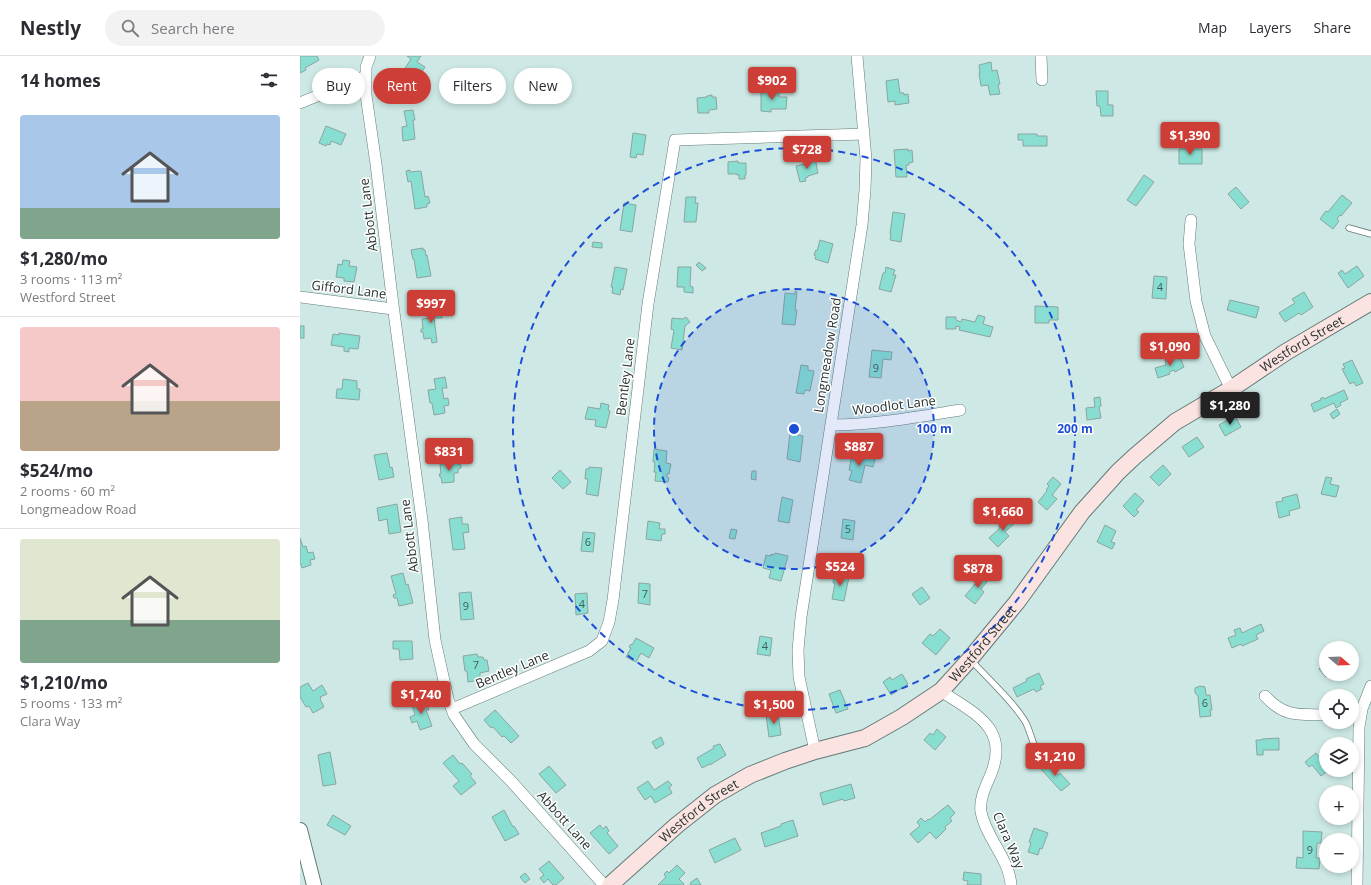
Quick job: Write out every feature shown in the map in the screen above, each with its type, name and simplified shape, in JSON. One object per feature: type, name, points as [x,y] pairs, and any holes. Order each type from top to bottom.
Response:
[{"type":"main road","name":"Westford Street","points":[[610,885],[677,825],[715,795],[750,775],[815,751],[865,738],[902,717],[941,691],[970,659],[1017,602],[1082,512],[1118,472],[1153,440],[1175,422],[1231,389],[1286,352],[1371,302]]},
{"type":"street","name":"Abbott Lane","points":[[370,56],[366,67],[366,95],[422,520],[435,640],[448,699],[454,714],[474,744],[511,781],[604,885]]},
{"type":"street","name":"Longmeadow Road","points":[[815,751],[799,677],[798,650],[801,617],[831,425],[865,190],[864,134],[857,56]]},
{"type":"street","points":[[1041,56],[1042,80]]},
{"type":"street","points":[[300,103],[366,76]]},
{"type":"street","name":"Bentley Lane","points":[[452,709],[590,651],[602,641],[609,622],[614,593],[648,304],[675,140],[864,134]]},
{"type":"street","points":[[1191,220],[1189,244],[1196,302],[1205,336],[1231,389]]},
{"type":"street","name":"Gifford Lane","points":[[300,297],[393,309]]},
{"type":"street","name":"Woodlot Lane","points":[[831,425],[848,425],[900,420],[960,410]]},
{"type":"street","points":[[1359,712],[1371,686]]},
{"type":"street","name":"Clara Way","points":[[941,691],[981,718],[988,725],[992,733],[996,750],[995,760],[984,791],[981,806],[986,826],[1007,869],[1011,885]]},
{"type":"street","points":[[1266,696],[1279,709],[1286,712],[1319,714]]},
{"type":"street","points":[[1357,885],[1359,737],[1358,729]]},
{"type":"street","points":[[300,830],[314,885]]},
{"type":"lane","points":[[1349,228],[1371,234]]},
{"type":"lane","points":[[970,659],[1005,697],[1025,723],[1035,752],[1041,761]]},
{"type":"building","points":[[300,56],[317,56],[319,60],[305,68],[306,70],[300,73]]},
{"type":"building","points":[[407,56],[421,56],[417,62],[425,67],[405,68],[411,59]]},
{"type":"building","points":[[991,62],[992,71],[997,70],[1000,84],[998,85],[1000,94],[990,95],[988,85],[981,86],[979,65]]},
{"type":"building","points":[[898,79],[900,93],[904,93],[904,95],[908,94],[909,103],[895,105],[895,101],[888,102],[886,81]]},
{"type":"building","points":[[761,90],[769,90],[769,97],[772,97],[772,92],[779,92],[779,97],[787,97],[786,109],[771,109],[771,112],[761,111]]},
{"type":"building","points":[[1096,91],[1108,91],[1108,105],[1113,105],[1113,116],[1101,116],[1100,106],[1097,106]]},
{"type":"building","points":[[712,95],[712,97],[716,97],[717,109],[709,110],[709,113],[698,113],[697,98]]},
{"type":"building","points":[[413,110],[415,120],[413,120],[415,139],[403,141],[402,127],[407,126],[404,111]]},
{"type":"building","points":[[326,126],[346,134],[341,145],[331,141],[330,145],[327,144],[326,146],[319,143]]},
{"type":"building","points":[[633,133],[646,135],[643,155],[637,154],[636,158],[630,157]]},
{"type":"building","points":[[1018,134],[1037,134],[1037,136],[1047,136],[1047,146],[1023,146],[1023,140],[1018,140]]},
{"type":"building","points":[[908,149],[908,151],[912,150],[913,162],[906,165],[907,177],[896,177],[894,150]]},
{"type":"building","points":[[1179,149],[1202,149],[1202,164],[1179,164]]},
{"type":"building","points":[[815,158],[818,173],[805,178],[806,181],[800,182],[796,166],[805,164],[804,161]]},
{"type":"building","points":[[738,161],[738,163],[746,163],[745,179],[739,179],[739,175],[737,174],[728,174],[728,162]]},
{"type":"building","points":[[410,170],[410,172],[421,171],[425,197],[428,196],[430,203],[427,204],[427,207],[415,209],[411,181],[408,182],[406,171]]},
{"type":"building","points":[[1144,175],[1154,182],[1136,206],[1127,200]]},
{"type":"building","points":[[1236,187],[1249,202],[1241,209],[1228,194]]},
{"type":"building","points":[[1342,195],[1352,203],[1337,219],[1339,221],[1333,229],[1320,219]]},
{"type":"building","points":[[686,197],[696,197],[695,203],[698,203],[696,222],[684,222]]},
{"type":"building","points":[[624,203],[636,205],[632,232],[620,230]]},
{"type":"building","points":[[893,212],[905,214],[901,242],[890,240]]},
{"type":"building","points":[[820,240],[833,244],[828,263],[815,259],[816,256],[814,255],[816,250],[817,251]]},
{"type":"building","points":[[593,242],[602,243],[602,248],[592,247]]},
{"type":"building","points":[[423,248],[426,256],[427,255],[431,276],[417,278],[411,250]]},
{"type":"building","points":[[343,260],[350,261],[349,266],[357,267],[354,282],[344,281],[344,278],[336,277],[338,264],[342,265]]},
{"type":"building","points":[[699,262],[706,268],[702,271],[696,265]]},
{"type":"building","points":[[1357,266],[1364,276],[1348,288],[1338,273],[1342,270],[1345,274]]},
{"type":"building","points":[[615,267],[627,269],[623,290],[621,289],[620,295],[612,293],[613,287],[611,287]]},
{"type":"building","points":[[678,267],[691,267],[690,286],[693,287],[693,293],[684,292],[684,287],[677,287]]},
{"type":"building","points":[[886,267],[895,270],[893,275],[896,275],[891,292],[879,289]]},
{"type":"building","points":[[1154,276],[1167,277],[1166,299],[1152,298]]},
{"type":"building","points":[[795,291],[797,292],[795,310],[797,310],[795,325],[782,324],[785,293],[795,294]]},
{"type":"building","points":[[1304,292],[1313,307],[1301,315],[1299,313],[1285,322],[1279,313],[1295,303],[1292,299]]},
{"type":"building","points":[[1230,300],[1259,307],[1256,318],[1227,310]]},
{"type":"building","points":[[441,306],[442,318],[434,318],[437,342],[432,343],[431,338],[424,339],[423,332],[421,332],[421,329],[423,329],[422,319],[431,318],[430,308]]},
{"type":"building","points":[[1035,306],[1058,307],[1058,320],[1049,320],[1049,323],[1035,323]]},
{"type":"building","points":[[978,315],[985,317],[983,324],[993,327],[990,337],[959,330],[960,327],[956,326],[956,329],[946,329],[946,317],[956,317],[956,320],[961,322],[962,319],[975,322]]},
{"type":"building","points":[[686,317],[690,322],[685,326],[682,350],[671,348],[674,330],[671,329],[672,318],[683,319]]},
{"type":"building","points":[[300,326],[304,326],[304,338],[300,338]]},
{"type":"building","points":[[339,333],[360,336],[358,349],[349,348],[349,352],[344,351],[344,347],[331,345],[333,334],[339,335]]},
{"type":"building","points":[[872,350],[892,352],[891,360],[883,359],[881,378],[869,377]]},
{"type":"building","points":[[1179,355],[1184,367],[1175,372],[1174,370],[1169,372],[1170,374],[1158,378],[1155,368],[1166,365],[1165,360]]},
{"type":"building","points":[[1352,360],[1363,383],[1356,386],[1354,382],[1350,384],[1342,369],[1345,368],[1343,364]]},
{"type":"building","points":[[801,365],[808,366],[808,370],[814,371],[810,391],[805,390],[804,394],[796,393]]},
{"type":"building","points":[[445,377],[447,388],[442,388],[444,399],[448,398],[449,405],[444,406],[445,413],[434,415],[428,390],[436,389],[434,379]]},
{"type":"building","points":[[343,379],[357,381],[357,389],[360,389],[359,400],[336,398],[337,389],[342,389]]},
{"type":"building","points":[[1344,390],[1348,399],[1340,403],[1341,405],[1336,408],[1334,403],[1314,412],[1311,404],[1321,400],[1320,399],[1323,397],[1324,399]]},
{"type":"building","points":[[1100,397],[1101,406],[1099,407],[1101,418],[1087,420],[1086,408],[1095,407],[1094,398]]},
{"type":"building","points":[[601,403],[609,405],[608,410],[610,411],[606,428],[595,426],[596,420],[585,419],[588,407],[600,409]]},
{"type":"building","points":[[1337,409],[1340,414],[1333,419],[1330,414]]},
{"type":"building","points":[[1235,416],[1241,427],[1225,436],[1219,425]]},
{"type":"building","points":[[790,433],[803,436],[800,462],[787,459]]},
{"type":"building","points":[[1197,437],[1204,447],[1189,457],[1182,447]]},
{"type":"building","points":[[654,449],[667,451],[666,463],[671,464],[669,474],[667,474],[667,477],[669,478],[668,482],[655,481],[655,462],[653,462]]},
{"type":"building","points":[[387,453],[390,468],[392,467],[394,477],[379,480],[374,455]]},
{"type":"building","points":[[852,455],[875,459],[873,467],[865,465],[861,483],[849,480],[852,471],[849,470]]},
{"type":"building","points":[[459,462],[461,468],[458,469],[458,473],[454,473],[454,482],[442,483],[439,474],[441,474],[440,464]]},
{"type":"building","points":[[1163,465],[1171,474],[1159,486],[1150,477]]},
{"type":"building","points":[[589,467],[602,468],[598,496],[586,494],[588,479],[585,479],[586,469],[589,469]]},
{"type":"building","points":[[560,470],[571,482],[563,489],[552,478]]},
{"type":"building","points":[[752,471],[756,471],[756,480],[751,479]]},
{"type":"building","points":[[1053,477],[1061,484],[1052,495],[1057,499],[1047,510],[1038,502],[1047,491],[1046,490],[1049,486],[1047,484]]},
{"type":"building","points":[[1326,477],[1332,478],[1330,484],[1339,486],[1336,497],[1321,494]]},
{"type":"building","points":[[1135,493],[1144,501],[1136,510],[1139,512],[1134,517],[1123,506]]},
{"type":"building","points":[[1297,494],[1300,508],[1289,511],[1290,515],[1279,518],[1276,502],[1283,501],[1282,498]]},
{"type":"building","points":[[782,497],[793,500],[789,523],[778,521]]},
{"type":"building","points":[[397,504],[401,532],[389,534],[387,519],[379,521],[377,508]]},
{"type":"building","points":[[1010,515],[1016,522],[1005,532],[1009,536],[998,547],[989,538],[1000,528],[999,526]]},
{"type":"building","points":[[462,517],[462,524],[468,524],[469,532],[463,533],[465,549],[453,550],[449,519]]},
{"type":"building","points":[[843,519],[855,521],[853,540],[841,538]]},
{"type":"building","points":[[648,521],[660,523],[659,529],[665,529],[665,534],[662,534],[661,541],[646,539]]},
{"type":"building","points":[[1105,525],[1116,531],[1111,542],[1115,543],[1112,549],[1097,542]]},
{"type":"building","points":[[731,529],[737,530],[735,539],[729,538]]},
{"type":"building","points":[[583,532],[595,533],[593,552],[581,551]]},
{"type":"building","points":[[300,538],[303,547],[306,546],[308,553],[313,552],[315,559],[310,560],[311,565],[302,568],[300,562]]},
{"type":"building","points":[[775,553],[788,556],[781,581],[769,578],[771,570],[763,568],[766,555],[771,556],[771,554],[774,555]]},
{"type":"building","points":[[982,572],[990,578],[981,589],[984,592],[975,604],[965,596],[975,584],[976,585],[979,582],[976,580]]},
{"type":"building","points":[[403,573],[406,585],[408,584],[413,603],[399,606],[397,598],[394,598],[393,595],[396,594],[391,576]]},
{"type":"building","points":[[834,574],[849,577],[844,601],[832,599],[835,583],[833,583]]},
{"type":"building","points":[[639,583],[650,584],[650,605],[638,603]]},
{"type":"building","points":[[922,587],[930,598],[920,605],[912,594]]},
{"type":"building","points":[[471,592],[474,619],[461,620],[459,593]]},
{"type":"building","points":[[587,593],[588,613],[576,615],[575,594]]},
{"type":"building","points":[[1261,624],[1264,631],[1256,635],[1258,639],[1242,646],[1241,644],[1232,648],[1228,638],[1236,635],[1234,630],[1240,628],[1242,633]]},
{"type":"building","points":[[940,629],[950,638],[936,655],[922,643],[930,634],[933,636]]},
{"type":"building","points":[[760,636],[772,638],[770,656],[757,654]]},
{"type":"building","points":[[636,638],[654,648],[649,658],[641,653],[636,662],[626,657],[631,648],[629,647]]},
{"type":"building","points":[[393,641],[412,641],[413,659],[400,660],[399,649],[393,649]]},
{"type":"building","points":[[477,654],[478,657],[483,657],[484,660],[487,660],[489,671],[480,673],[480,680],[468,682],[463,656]]},
{"type":"building","points":[[1039,673],[1044,684],[1040,686],[1042,689],[1036,692],[1034,689],[1017,697],[1013,688],[1027,681],[1026,679]]},
{"type":"building","points":[[902,674],[908,684],[891,695],[883,682],[890,677],[892,680]]},
{"type":"building","points":[[308,683],[313,691],[322,685],[327,694],[320,697],[324,707],[313,713],[309,706],[306,707],[300,697],[300,687]]},
{"type":"building","points":[[1200,686],[1205,687],[1206,695],[1210,695],[1212,710],[1210,710],[1211,716],[1200,717],[1198,696],[1195,693],[1195,688]]},
{"type":"building","points":[[840,690],[848,709],[836,713],[829,694]]},
{"type":"building","points":[[425,699],[429,710],[426,710],[432,726],[420,730],[417,721],[412,723],[410,717],[415,715],[412,705]]},
{"type":"building","points":[[755,699],[765,699],[765,710],[755,710]]},
{"type":"building","points":[[495,710],[519,736],[511,743],[504,736],[502,737],[493,727],[491,728],[484,720]]},
{"type":"building","points":[[778,713],[781,735],[769,737],[766,715]]},
{"type":"building","points":[[937,729],[946,737],[935,750],[924,740],[930,733],[933,735]]},
{"type":"building","points":[[661,737],[664,744],[656,749],[652,742]]},
{"type":"building","points":[[1279,738],[1279,750],[1263,750],[1263,755],[1257,755],[1256,740]]},
{"type":"building","points":[[720,744],[726,755],[702,768],[697,758],[714,748],[713,746]]},
{"type":"building","points":[[330,752],[336,784],[323,786],[318,755]]},
{"type":"building","points":[[1316,753],[1319,757],[1319,774],[1312,765],[1309,767],[1305,762]]},
{"type":"building","points":[[453,755],[460,764],[462,763],[472,774],[470,776],[476,783],[461,795],[453,786],[459,781],[443,763]]},
{"type":"building","points":[[1048,762],[1058,775],[1060,773],[1070,784],[1061,791],[1040,768]]},
{"type":"building","points":[[549,766],[566,785],[556,793],[539,774]]},
{"type":"building","points":[[648,781],[654,790],[668,781],[672,785],[669,787],[672,793],[655,803],[651,796],[645,800],[637,788]]},
{"type":"building","points":[[851,784],[855,798],[844,801],[843,799],[823,805],[820,793]]},
{"type":"building","points":[[948,805],[955,813],[950,818],[952,821],[945,827],[946,829],[936,839],[930,832],[918,843],[910,834],[920,826],[917,822],[921,818],[925,822],[928,819],[929,820]]},
{"type":"building","points":[[504,810],[513,827],[514,826],[519,834],[505,841],[492,817]]},
{"type":"building","points":[[333,815],[351,826],[345,835],[327,825]]},
{"type":"building","points":[[793,820],[798,836],[765,847],[761,833]]},
{"type":"building","points":[[600,825],[603,829],[606,826],[609,831],[607,833],[618,846],[609,854],[590,833]]},
{"type":"building","points":[[1034,828],[1048,833],[1038,855],[1028,852],[1031,843],[1029,842]]},
{"type":"building","points":[[1303,831],[1322,832],[1319,833],[1319,843],[1317,843],[1316,858],[1319,858],[1319,869],[1296,868],[1297,857],[1303,858]]},
{"type":"building","points":[[735,838],[741,850],[715,863],[709,850]]},
{"type":"building","points":[[549,861],[564,878],[556,885],[553,885],[548,879],[544,883],[540,878],[544,875],[539,869]]},
{"type":"building","points":[[677,865],[685,873],[679,879],[684,884],[658,885],[666,877],[664,874],[667,871],[669,873]]},
{"type":"building","points":[[964,872],[981,874],[981,885],[967,885],[968,881],[963,880]]},
{"type":"building","points":[[525,873],[530,879],[525,883],[520,877]]},
{"type":"building","points":[[697,878],[701,885],[691,885],[690,883]]}]
